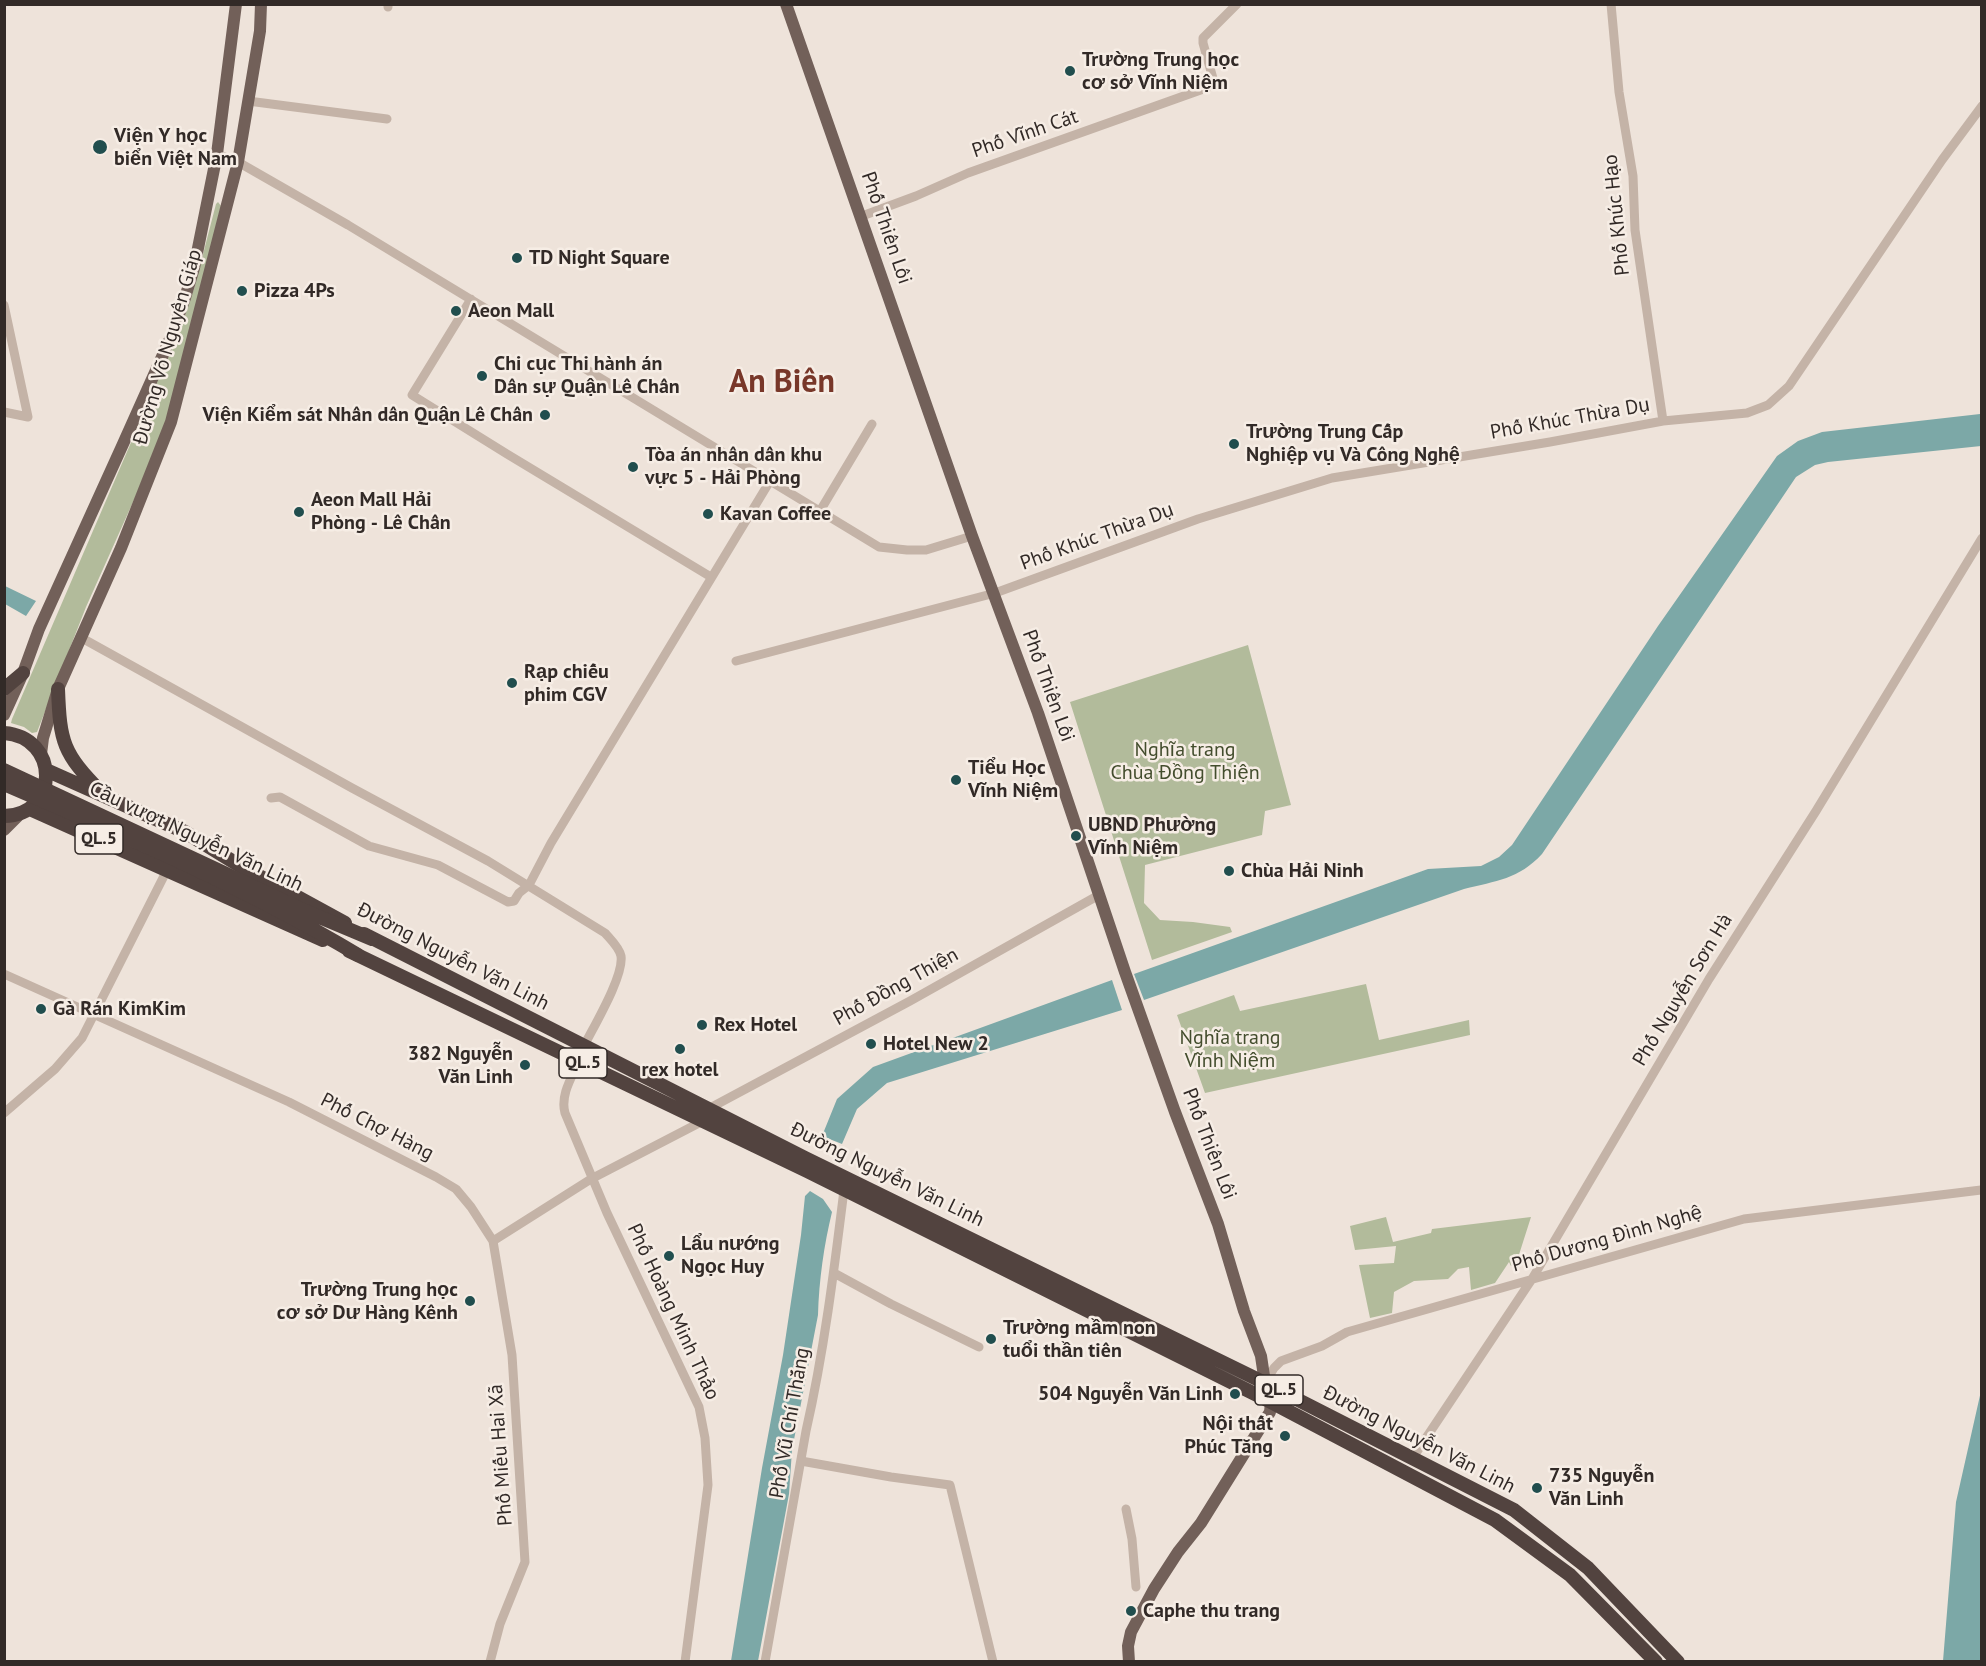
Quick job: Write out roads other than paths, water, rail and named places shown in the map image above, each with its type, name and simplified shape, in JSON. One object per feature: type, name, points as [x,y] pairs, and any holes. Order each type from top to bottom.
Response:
[{"type":"highway","points":[[4,689],[23,673]]},
{"type":"highway","points":[[58,689],[60,729],[67,751],[80,770],[113,801],[99,818],[98,827],[107,843]]},
{"type":"highway","points":[[4,733],[18,735],[28,740],[41,754],[46,770],[43,792],[26,811],[4,816]]},
{"type":"highway","name":"Cầu vượt Nguyễn Văn Linh","points":[[4,770],[310,913],[372,939]]},
{"type":"highway","name":"Đường Nguyễn Văn Linh","points":[[46,770],[186,832],[237,864],[317,906],[372,939],[710,1108],[806,1164],[844,1190],[1271,1402],[1495,1520],[1570,1575],[1656,1662]]},
{"type":"highway","name":"Cầu vượt Nguyễn Văn Linh","points":[[4,784],[173,859],[306,924],[358,955]]},
{"type":"highway","name":"Đường Nguyễn Văn Linh","points":[[26,811],[107,843],[358,955],[701,1122],[806,1164],[842,1175],[1265,1383],[1514,1510],[1588,1568],[1678,1662]]},
{"type":"main road","name":"Đường Võ Nguyên Giáp","points":[[4,715],[39,629],[170,339],[194,268],[218,154],[236,4]]},
{"type":"main road","name":"Đường Võ Nguyên Giáp","points":[[41,754],[43,738],[58,689],[121,549],[171,422],[238,162],[260,31],[261,4]]},
{"type":"main road","name":"Phố Thiên Lôi","points":[[786,4],[972,536],[1038,713],[1136,1004],[1218,1224],[1244,1311],[1261,1356],[1265,1383],[1271,1402]]},
{"type":"main road","points":[[4,830],[26,811]]},
{"type":"main road","points":[[1129,1662],[1128,1646],[1131,1632],[1154,1589],[1229,1479],[1270,1412],[1271,1402]]},
{"type":"street","name":"Phố Vĩnh Cát","points":[[862,216],[968,173],[1209,87],[1214,82],[1203,38],[1237,4]]},
{"type":"street","name":"Phố Khúc Hạo","points":[[1611,4],[1619,92],[1633,176],[1635,230],[1663,421]]},
{"type":"street","points":[[248,101],[387,119]]},
{"type":"street","name":"Phố Khúc Thừa Dụ","points":[[736,661],[994,593],[1198,519],[1332,478],[1460,458],[1663,421],[1748,413],[1768,405],[1789,386],[1942,160],[1982,106]]},
{"type":"street","points":[[218,154],[238,162],[471,300],[879,547],[926,550],[972,536]]},
{"type":"street","points":[[471,300],[412,395],[711,576]]},
{"type":"street","points":[[4,305],[28,417],[4,412]]},
{"type":"street","points":[[820,510],[872,424]]},
{"type":"street","points":[[271,798],[280,797],[369,846],[438,866],[508,902],[514,901],[529,885],[551,843],[770,481]]},
{"type":"street","name":"Phố Nguyễn Sơn Hà","points":[[1412,1459],[1532,1279],[1709,979],[1816,811],[1982,538]]},
{"type":"street","points":[[80,637],[529,885],[605,933],[617,946],[621,955],[621,972],[584,1046]]},
{"type":"street","points":[[4,1113],[55,1069],[82,1038],[167,870]]},
{"type":"street","name":"Phố Đồng Thiện","points":[[710,1108],[910,1001],[1099,895]]},
{"type":"street","name":"Phố Chợ Hàng","points":[[4,974],[289,1102],[436,1177],[456,1189],[493,1241]]},
{"type":"street","name":"Phố Hoàng Minh Thảo","points":[[579,1062],[562,1105],[591,1179],[699,1407],[705,1438],[708,1485],[685,1662]]},
{"type":"street","points":[[493,1241],[591,1179],[701,1122]]},
{"type":"street","name":"Phố Vũ Chí Thắng","points":[[765,1662],[814,1393],[834,1273],[844,1190]]},
{"type":"street","name":"Phố Dương Đình Nghệ","points":[[1265,1383],[1281,1361],[1322,1346],[1347,1332],[1744,1219],[1981,1190]]},
{"type":"street","name":"Phố Miếu Hai Xã","points":[[490,1662],[500,1624],[525,1562],[512,1355],[493,1241]]},
{"type":"street","points":[[834,1273],[979,1347]]},
{"type":"street","points":[[801,1461],[950,1485],[993,1662]]},
{"type":"street","points":[[1126,1509],[1132,1539],[1136,1587]]},
{"type":"water","points":[[1980,414],[1981,446],[1828,462],[1815,465],[1796,477],[1542,854],[1525,869],[1506,878],[1464,889],[1144,1000],[1134,974],[1428,869],[1481,866],[1499,857],[1512,845],[1658,626],[1777,456],[1798,441],[1822,432]]},
{"type":"water","points":[[5,586],[36,601],[26,616],[5,604]]},
{"type":"water","points":[[1112,980],[1122,1010],[887,1083],[857,1109],[842,1144],[822,1136],[837,1099],[873,1067]]},
{"type":"water","points":[[810,1191],[823,1199],[832,1212],[822,1263],[818,1315],[792,1450],[789,1494],[758,1661],[731,1661],[783,1355],[805,1196]]},
{"type":"water","points":[[1981,1391],[1981,1661],[1943,1661],[1956,1502]]},
{"type":"place","name":"Trường Trung học cơ sở Vĩnh Niệm","points":[[1070,71]]},
{"type":"place","name":"Viện Y học biển Việt Nam","points":[[100,147]]},
{"type":"place","name":"TD Night Square","points":[[517,258]]},
{"type":"place","name":"Pizza 4Ps","points":[[242,291]]},
{"type":"place","name":"Aeon Mall","points":[[456,311]]},
{"type":"place","name":"Chi cục Thi hành án Dân sự Quận Lê Chân","points":[[482,376]]},
{"type":"place","name":"Viện Kiểm sát Nhân dân Quận Lê Chân","points":[[545,415]]},
{"type":"place","name":"Trường Trung Cấp Nghiệp vụ Và Công Nghệ","points":[[1234,444]]},
{"type":"place","name":"Tòa án nhân dân khu vực 5 - Hải Phòng","points":[[633,467]]},
{"type":"place","name":"Aeon Mall Hải Phòng - Lê Chân","points":[[299,512]]},
{"type":"place","name":"Kavan Coffee","points":[[708,514]]},
{"type":"place","name":"Rạp chiếu phim CGV","points":[[512,683]]},
{"type":"place","name":"Tiểu Học Vĩnh Niệm","points":[[956,780]]},
{"type":"place","name":"UBND Phường Vĩnh Niệm","points":[[1076,836]]},
{"type":"place","name":"Chùa Hải Ninh","points":[[1229,871]]},
{"type":"place","name":"Gà Rán KimKim","points":[[41,1009]]},
{"type":"place","name":"Rex Hotel","points":[[702,1025]]},
{"type":"place","name":"Hotel New 2","points":[[871,1044]]},
{"type":"place","name":"rex hotel","points":[[680,1049]]},
{"type":"place","name":"382 Nguyễn Văn Linh","points":[[525,1065]]},
{"type":"place","name":"Lẩu nướng Ngọc Huy","points":[[669,1256]]},
{"type":"place","name":"Trường Trung học cơ sở Dư Hàng Kênh","points":[[470,1301]]},
{"type":"place","name":"Trường mầm non tuổi thần tiên","points":[[991,1339]]},
{"type":"place","name":"504 Nguyễn Văn Linh","points":[[1235,1394]]},
{"type":"place","name":"Nội thất Phúc Tăng","points":[[1285,1436]]},
{"type":"place","name":"735 Nguyễn Văn Linh","points":[[1537,1488]]},
{"type":"place","name":"Caphe thu trang","points":[[1131,1611]]},
{"type":"district","name":"An Biên","points":[[782,383]]},
{"type":"park label","name":"Nghĩa trang Chùa Đồng Thiện","points":[[1185,762]]},
{"type":"park label","name":"Nghĩa trang Vĩnh Niệm","points":[[1230,1050]]}]
